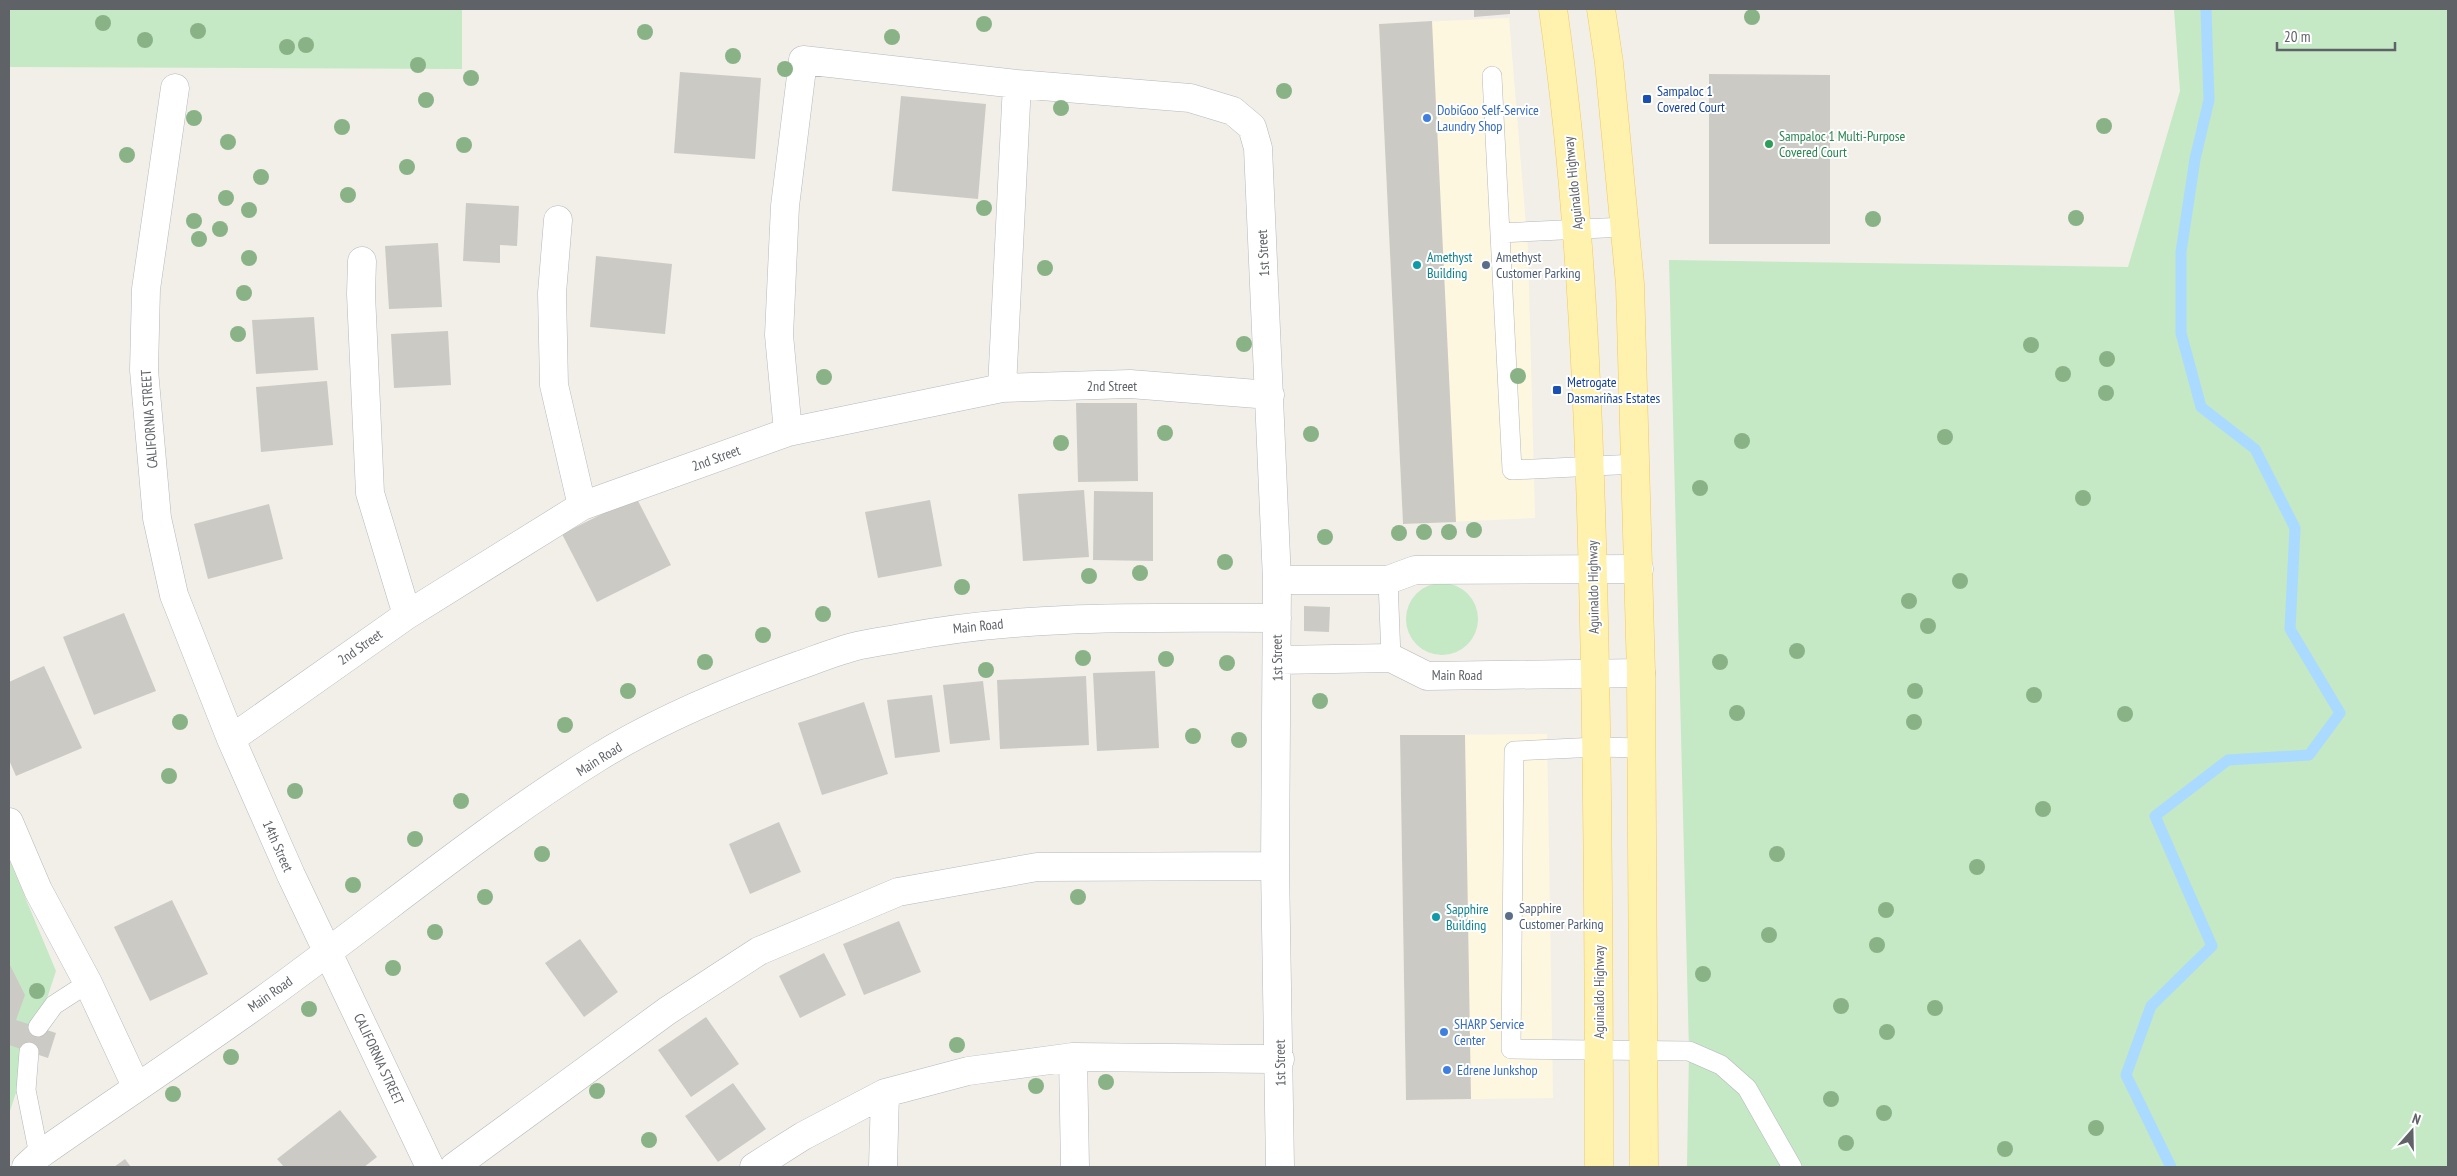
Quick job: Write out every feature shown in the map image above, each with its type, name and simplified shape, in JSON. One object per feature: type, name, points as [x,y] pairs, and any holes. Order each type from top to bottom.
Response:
[{"type":"main road","name":"Aguinaldo Highway","points":[[1553,9],[1561,65],[1577,229],[1590,466],[1597,748],[1599,1167]]},
{"type":"main road","points":[[1601,9],[1609,63],[1630,284],[1641,673],[1644,1167]]},
{"type":"street","name":"1st Street","points":[[788,432],[779,335],[785,206],[803,60],[1017,84],[1190,98],[1232,111],[1252,127],[1258,148],[1277,580],[1278,660],[1275,866],[1280,1059],[1280,1167]]},
{"type":"street","points":[[1002,388],[1017,84]]},
{"type":"street","name":"CALIFORNIA STREET","points":[[175,88],[146,289],[144,370],[149,440],[157,518],[174,595],[231,739]]},
{"type":"street","points":[[558,220],[552,293],[554,385],[582,506]]},
{"type":"street","points":[[362,261],[361,303],[370,493],[406,615]]},
{"type":"street","name":"2nd Street","points":[[231,739],[406,615],[582,506],[788,432],[1002,388],[1130,384],[1270,395]]},
{"type":"street","points":[[1277,580],[1388,580],[1415,570],[1639,569]]},
{"type":"street","name":"Main Road","points":[[32,1161],[136,1086],[275,992],[512,816],[596,759],[648,729],[754,681],[853,647],[942,630],[1017,622],[1124,618],[1277,618]]},
{"type":"street","name":"Main Road","points":[[1278,660],[1391,658],[1427,676],[1641,673]]},
{"type":"street","name":"14th Street","points":[[231,739],[291,875],[328,952]]},
{"type":"street","points":[[9,822],[38,890],[88,983],[136,1086]]},
{"type":"street","points":[[454,1167],[667,1011],[759,951],[898,892],[1036,867],[1275,866]]},
{"type":"street","name":"CALIFORNIA STREET","points":[[328,952],[430,1167]]},
{"type":"street","points":[[754,1167],[803,1136],[885,1093],[968,1070],[1073,1057],[1280,1059]]},
{"type":"street","points":[[1073,1057],[1075,1167]]},
{"type":"street","points":[[883,1167],[885,1093]]},
{"type":"lane","points":[[1492,76],[1512,470],[1636,464]]},
{"type":"lane","points":[[1500,233],[1625,227]]},
{"type":"lane","points":[[1388,580],[1391,658]]},
{"type":"lane","points":[[1642,748],[1514,751],[1511,1049],[1689,1051],[1721,1065],[1747,1088],[1792,1167]]},
{"type":"lane","points":[[38,1027],[54,1005],[88,983]]},
{"type":"lane","points":[[29,1052],[26,1090],[32,1161]]},
{"type":"shaded area","name":"Amethyst Customer Parking","points":[[1509,18],[1528,250],[1535,518],[1403,524],[1379,24]]},
{"type":"shaded area","points":[[1547,734],[1553,1098],[1406,1100],[1400,735]]},
{"type":"green space","points":[[9,9],[462,9],[462,69],[9,67]]},
{"type":"green space","points":[[2174,9],[2448,9],[2448,1167],[1687,1167],[1689,1051],[1669,260],[2128,267],[2180,91]]},
{"type":"green space","points":[[1442,583],[1462,589],[1472,599],[1478,619],[1472,639],[1462,649],[1442,655],[1422,649],[1412,639],[1406,619],[1412,599],[1422,589]]},
{"type":"green space","points":[[9,859],[56,971],[9,1114]]},
{"type":"building","points":[[1474,9],[1510,9],[1510,14],[1474,17]]},
{"type":"building","name":"Amethyst Building","points":[[1432,21],[1456,522],[1403,524],[1379,24]]},
{"type":"building","points":[[680,72],[761,78],[755,159],[674,153]]},
{"type":"building","name":"Sampaloc 1 Multi-Purpose Covered Court","points":[[1709,74],[1830,75],[1830,244],[1709,244]]},
{"type":"building","points":[[901,96],[986,104],[978,199],[892,191]]},
{"type":"building","points":[[466,203],[519,206],[517,246],[500,245],[500,263],[463,261]]},
{"type":"building","points":[[438,243],[442,307],[389,309],[385,246]]},
{"type":"building","points":[[596,256],[672,264],[665,334],[590,327]]},
{"type":"building","points":[[314,317],[318,370],[256,374],[252,320]]},
{"type":"building","points":[[448,331],[451,385],[394,388],[391,334]]},
{"type":"building","points":[[327,381],[333,445],[261,452],[256,387]]},
{"type":"building","points":[[1076,403],[1137,403],[1138,481],[1078,482]]},
{"type":"building","points":[[1084,490],[1089,557],[1023,561],[1018,494]]},
{"type":"building","points":[[1094,491],[1153,492],[1153,561],[1093,560]]},
{"type":"building","points":[[636,497],[671,565],[597,602],[562,534]]},
{"type":"building","points":[[930,500],[942,566],[878,578],[865,512]]},
{"type":"building","points":[[269,504],[283,559],[208,579],[194,524]]},
{"type":"building","points":[[1304,606],[1330,607],[1329,632],[1304,631]]},
{"type":"building","points":[[124,613],[156,691],[94,715],[63,637]]},
{"type":"building","points":[[44,666],[82,748],[16,776],[9,760],[9,682]]},
{"type":"building","points":[[1155,671],[1159,748],[1097,751],[1093,673]]},
{"type":"building","points":[[1086,676],[1089,745],[1000,749],[997,680]]},
{"type":"building","points":[[983,681],[990,740],[950,744],[943,685]]},
{"type":"building","points":[[932,695],[940,752],[895,758],[887,700]]},
{"type":"building","points":[[864,702],[888,774],[822,795],[798,723]]},
{"type":"building","name":"Sapphire Building","points":[[1400,735],[1465,735],[1471,1099],[1406,1100]]},
{"type":"building","points":[[779,822],[801,872],[750,894],[729,844]]},
{"type":"building","points":[[172,900],[208,974],[150,1001],[114,927]]},
{"type":"building","points":[[899,921],[921,972],[864,995],[843,944]]},
{"type":"building","points":[[580,939],[618,992],[584,1017],[545,963]]},
{"type":"building","points":[[824,953],[846,995],[800,1018],[779,976]]},
{"type":"building","points":[[9,963],[25,995],[16,1020],[56,1033],[48,1058],[9,1045]]},
{"type":"building","points":[[706,1017],[739,1064],[691,1097],[658,1050]]},
{"type":"building","points":[[733,1083],[766,1129],[718,1162],[685,1116]]},
{"type":"building","points":[[340,1110],[377,1157],[364,1167],[284,1167],[277,1159]]},
{"type":"building","points":[[125,1159],[131,1167],[114,1167]]},
{"type":"waterway","points":[[2171,1167],[2126,1075],[2151,1006],[2212,946],[2155,816],[2228,760],[2309,755],[2340,713],[2290,629],[2295,528],[2255,449],[2201,407],[2181,333],[2181,252],[2195,159],[2209,100],[2206,9]]},
{"type":"place","name":"Sampaloc 1 Covered Court","points":[[1647,99]]},
{"type":"place","name":"DobiGoo Self-Service Laundry Shop","points":[[1427,118]]},
{"type":"place","name":"Sampaloc 1 Multi-Purpose Covered Court","points":[[1769,144]]},
{"type":"place","name":"Amethyst Building","points":[[1417,265]]},
{"type":"place","name":"Amethyst Customer Parking","points":[[1486,265]]},
{"type":"place","name":"Metrogate Dasmariñas Estates","points":[[1557,390]]},
{"type":"place","name":"Sapphire Customer Parking","points":[[1509,916]]},
{"type":"place","name":"Sapphire Building","points":[[1436,917]]},
{"type":"place","name":"SHARP Service Center","points":[[1444,1032]]},
{"type":"place","name":"Edrene Junkshop","points":[[1447,1070]]}]
